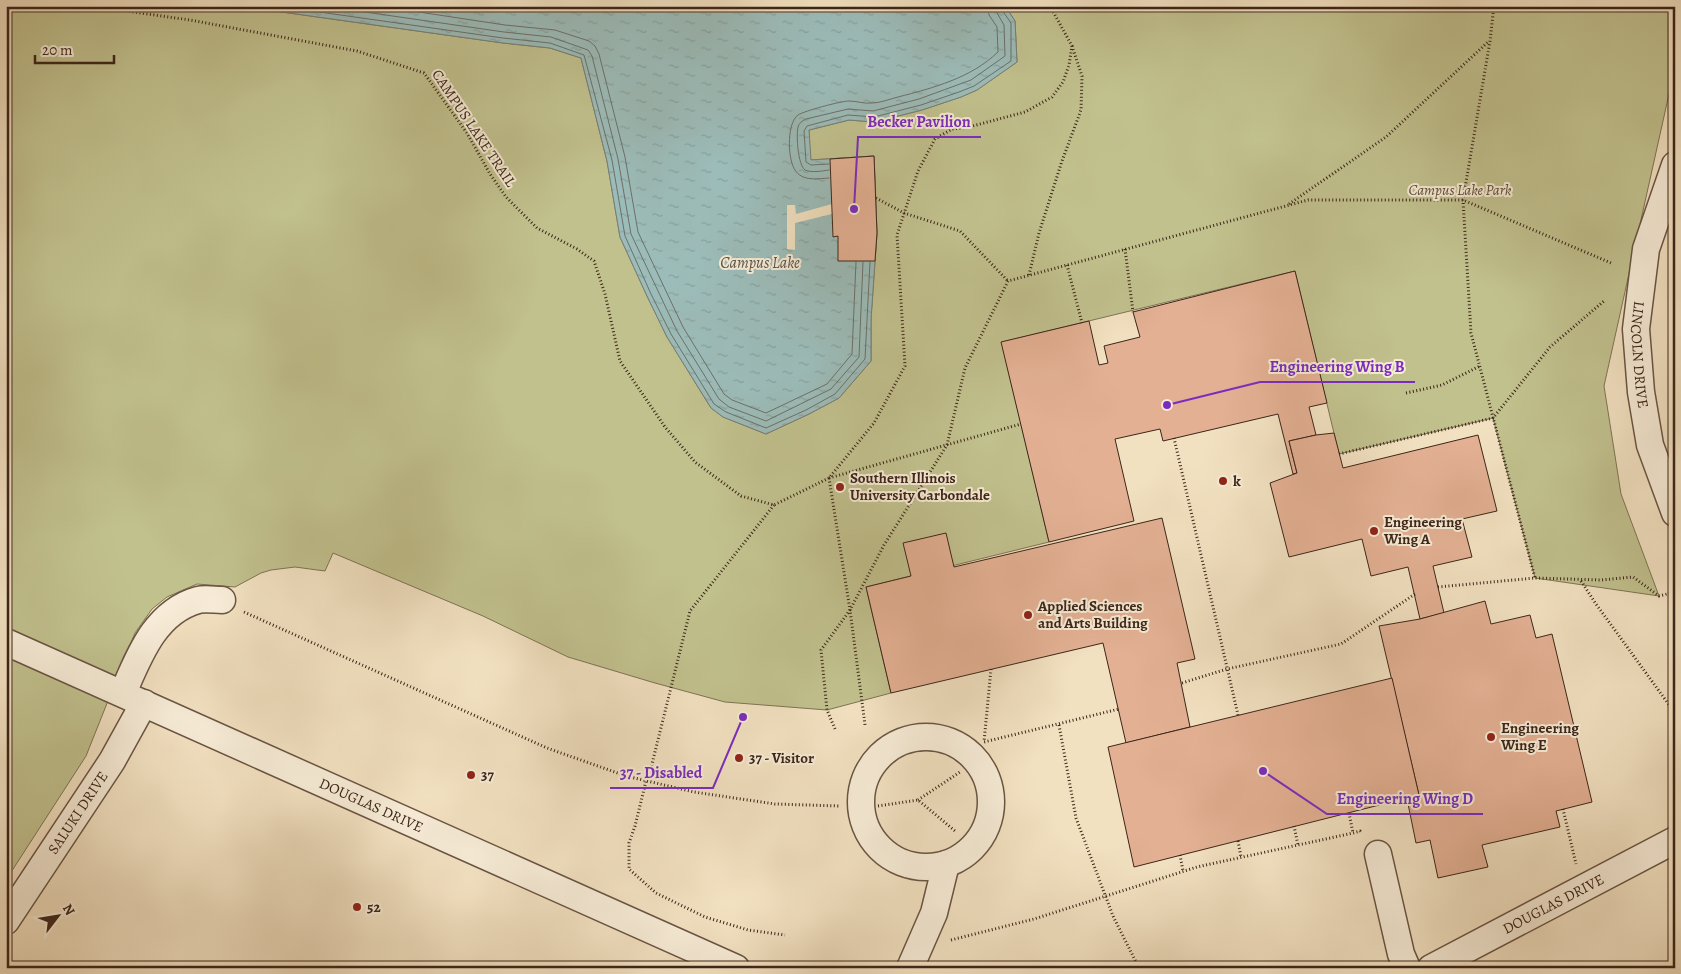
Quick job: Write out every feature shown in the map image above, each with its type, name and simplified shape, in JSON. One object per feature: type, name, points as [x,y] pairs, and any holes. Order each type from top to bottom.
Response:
[{"type":"street","name":"LINCOLN DRIVE","points":[[1675,165],[1646,249],[1636,329],[1641,392],[1650,445],[1675,514]]},
{"type":"street","name":"SALUKI DRIVE","points":[[6,921],[112,761],[133,698],[142,650],[158,626],[172,612],[200,599],[222,600]]},
{"type":"street","name":"DOUGLAS DRIVE","points":[[6,642],[736,968]]},
{"type":"street","points":[[910,968],[934,913],[946,864],[965,854],[977,844],[988,824],[991,805],[989,786],[982,768],[972,756],[960,747],[947,740],[933,737],[904,741],[890,747],[870,769],[863,790],[862,806],[864,819],[870,833],[884,850],[902,862],[924,867],[946,864]]},
{"type":"street","name":"DOUGLAS DRIVE","points":[[1431,968],[1675,840]]},
{"type":"street","points":[[1370,845],[1401,954],[1407,968]]},
{"type":"path","name":"CAMPUS LAKE TRAIL","points":[[91,6],[190,20],[356,51],[424,73],[467,133],[490,174],[506,197],[537,228],[594,261],[605,294],[620,360],[665,427],[695,462],[742,496],[774,505]]},
{"type":"path","points":[[1029,276],[1039,233],[1062,161],[1081,110],[1082,76],[1072,46],[1050,6]]},
{"type":"path","points":[[1494,6],[1490,41],[1463,200],[1471,333],[1535,578]]},
{"type":"path","points":[[1286,206],[1386,137],[1490,41]]},
{"type":"path","points":[[865,725],[850,610],[829,478],[874,423],[905,366],[897,235],[918,171],[935,139],[952,129],[1024,112],[1052,97],[1063,82],[1069,65],[1072,46]]},
{"type":"path","points":[[876,198],[904,213],[960,231],[1008,281]]},
{"type":"path","points":[[1008,281],[1308,200],[1463,200],[1611,263]]},
{"type":"path","points":[[1125,250],[1133,312]]},
{"type":"path","points":[[1067,265],[1082,323]]},
{"type":"path","points":[[835,729],[827,710],[821,650],[850,610],[884,545],[947,445],[965,368],[1008,281]]},
{"type":"path","points":[[1339,454],[1493,418],[1550,347],[1604,301]]},
{"type":"path","points":[[1406,393],[1442,385],[1480,366]]},
{"type":"path","points":[[785,936],[748,930],[705,917],[656,893],[629,869],[629,843],[646,781],[652,768],[690,611],[774,505],[829,478],[1021,424]]},
{"type":"path","points":[[1174,438],[1238,715]]},
{"type":"path","points":[[1438,588],[1535,578],[1581,580],[1633,577],[1659,596],[1671,593]]},
{"type":"path","points":[[1581,580],[1596,604],[1675,713]]},
{"type":"path","points":[[1182,683],[1227,669],[1341,644],[1415,594]]},
{"type":"path","points":[[222,600],[259,619],[547,748],[626,776],[694,792],[775,804],[839,806]]},
{"type":"path","points":[[991,670],[984,742],[1119,710]]},
{"type":"path","points":[[1059,725],[1076,818],[1113,916],[1139,968]]},
{"type":"path","points":[[878,806],[918,800],[960,772]]},
{"type":"path","points":[[918,800],[956,831]]},
{"type":"path","points":[[1563,808],[1576,868]]},
{"type":"path","points":[[1349,813],[1354,833]]},
{"type":"path","points":[[1294,826],[1298,845]]},
{"type":"path","points":[[945,941],[1034,919],[1183,871],[1241,857],[1360,831],[1370,845]]},
{"type":"path","points":[[1238,841],[1241,857]]},
{"type":"path","points":[[1180,855],[1183,871]]},
{"type":"green space","name":"Campus Lake Park","points":[[6,6],[239,6],[550,48],[581,58],[607,161],[620,237],[667,337],[711,408],[723,417],[766,434],[839,398],[871,361],[871,319],[877,233],[874,156],[810,160],[809,130],[849,120],[874,122],[922,110],[977,90],[1017,62],[1015,21],[1005,6],[1675,6],[1675,67],[1604,386],[1621,494],[1659,596],[1535,578],[1493,418],[1339,454],[1295,271],[1002,342],[1049,542],[866,587],[891,693],[827,710],[725,702],[568,657],[483,616],[333,553],[325,571],[295,567],[261,573],[235,587],[197,584],[167,597],[152,609],[135,633],[86,756],[6,880]]},
{"type":"water","name":"Campus Lake","points":[[239,6],[1005,6],[1015,21],[1017,62],[977,90],[922,110],[874,122],[849,120],[809,130],[811,160],[874,156],[877,233],[871,319],[871,361],[839,398],[766,434],[723,417],[711,408],[667,337],[620,237],[607,161],[581,58],[550,48]]},
{"type":"pier","points":[[832,204],[832,214],[795,223],[795,250],[787,249],[787,205],[795,205],[796,214]]},
{"type":"building","points":[[874,156],[877,233],[875,261],[838,261],[838,236],[833,237],[830,159]]},
{"type":"building","points":[[1295,271],[1327,403],[1309,407],[1316,435],[1289,441],[1297,473],[1293,474],[1278,414],[1163,441],[1160,429],[1115,439],[1134,521],[1049,542],[1001,342],[1089,321],[1099,365],[1108,363],[1104,346],[1140,337],[1133,312]]},
{"type":"building","name":"Engineering Wing A","points":[[1334,433],[1343,468],[1478,435],[1497,511],[1462,519],[1472,557],[1433,566],[1444,613],[1420,619],[1408,567],[1371,576],[1362,539],[1289,557],[1270,483],[1297,473],[1289,441]]},
{"type":"building","name":"Applied Sciences and Arts Building","points":[[1162,518],[1195,659],[1177,663],[1190,727],[1126,743],[1103,643],[891,693],[866,587],[911,576],[903,543],[946,533],[954,567]]},
{"type":"building","name":"Engineering Wing E","points":[[1485,601],[1491,624],[1530,615],[1536,638],[1552,634],[1592,802],[1556,811],[1560,827],[1482,845],[1488,867],[1438,878],[1430,840],[1416,843],[1407,799],[1419,795],[1379,626],[1420,619]]},
{"type":"building","points":[[1392,678],[1419,795],[1134,867],[1108,747]]},
{"type":"place","name":"Becker Pavilion","points":[[854,209]]},
{"type":"place","name":"Engineering Wing B","points":[[1167,405]]},
{"type":"place","name":"k","points":[[1223,481]]},
{"type":"place","name":"Southern Illinois University Carbondale","points":[[840,487]]},
{"type":"place","name":"Engineering Wing A","points":[[1374,531]]},
{"type":"place","name":"Applied Sciences and Arts Building","points":[[1028,615]]},
{"type":"place","name":"37 - Disabled","points":[[743,717]]},
{"type":"place","name":"Engineering Wing E","points":[[1491,737]]},
{"type":"place","name":"37 - Visitor","points":[[739,758]]},
{"type":"place","name":"Engineering Wing D","points":[[1263,771]]},
{"type":"place","name":"37","points":[[471,775]]},
{"type":"place","name":"52","points":[[357,907]]}]
